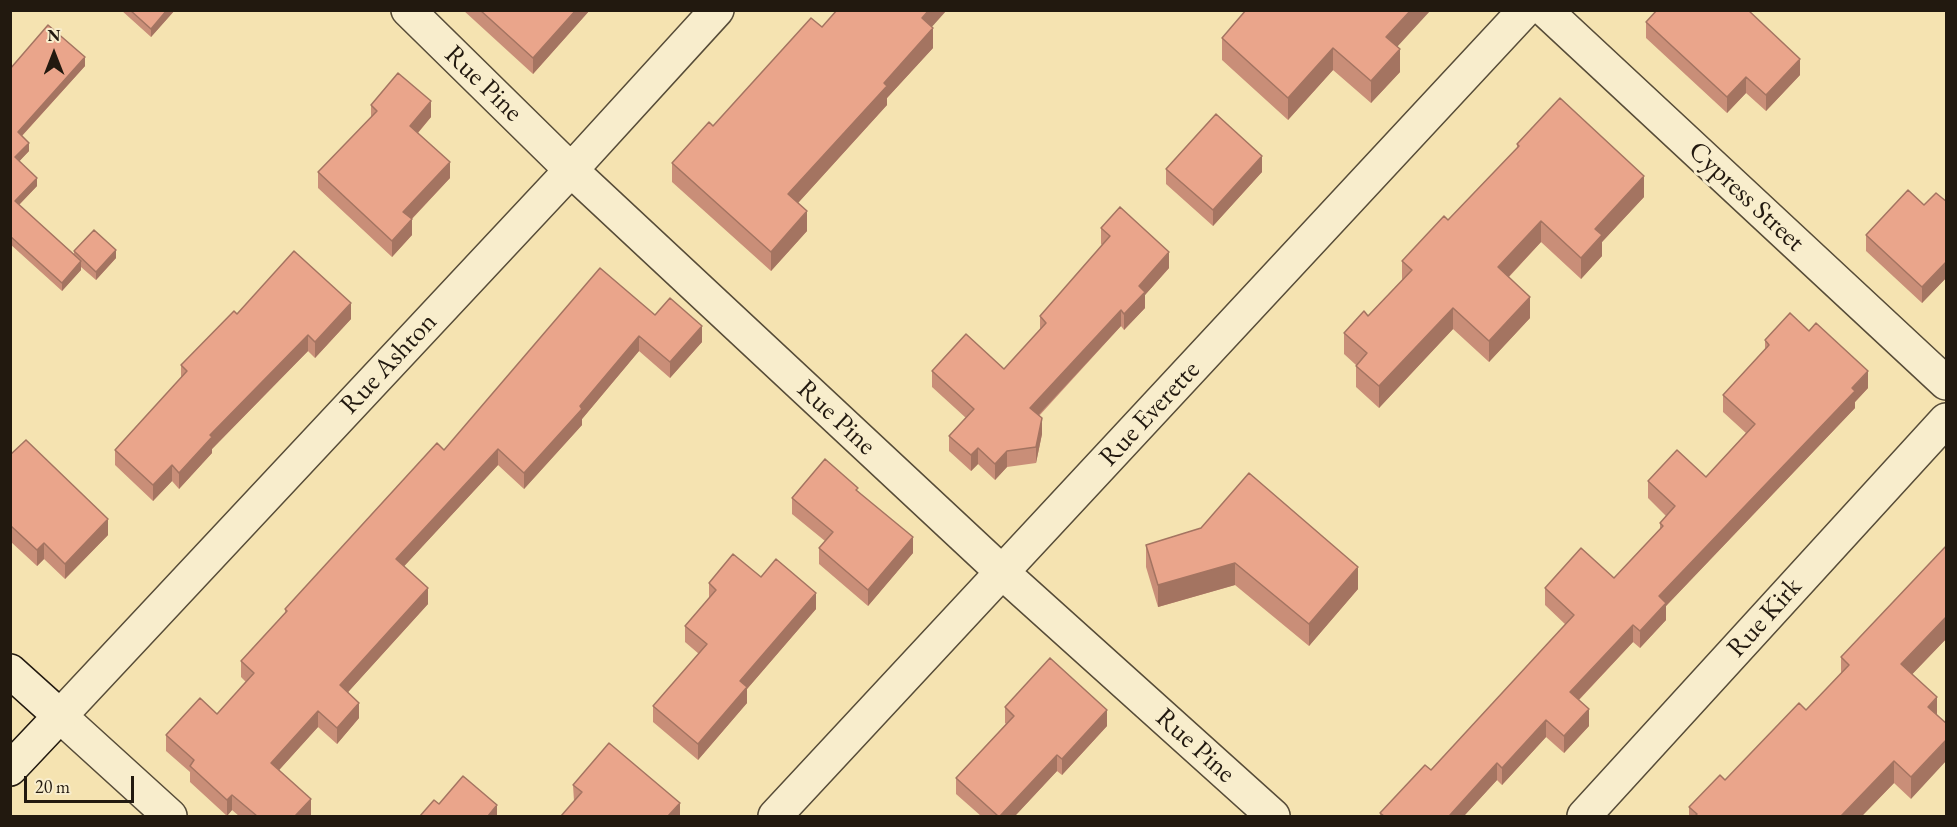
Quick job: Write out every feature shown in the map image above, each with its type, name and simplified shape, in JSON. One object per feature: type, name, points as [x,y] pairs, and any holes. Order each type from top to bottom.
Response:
[{"type":"street","name":"Rue Pine","points":[[408,10],[571,170],[1003,573],[1273,816]]},
{"type":"street","name":"Rue Ashton","points":[[10,769],[571,170],[717,10]]},
{"type":"street","name":"Rue Everette","points":[[775,816],[1525,10]]},
{"type":"street","name":"Cypress Street","points":[[1545,10],[1947,383]]},
{"type":"street","name":"Rue Kirk","points":[[1584,816],[1947,420]]},
{"type":"street","points":[[10,671],[170,816]]},
{"type":"building","points":[[130,10],[167,10],[151,29]]},
{"type":"building","points":[[480,10],[576,10],[533,58]]},
{"type":"building","points":[[837,10],[929,10],[922,18],[933,28],[884,83],[887,86],[788,194],[807,211],[771,252],[672,163],[709,122],[713,126],[811,18],[822,27]]},
{"type":"building","points":[[1246,10],[1411,10],[1386,37],[1400,49],[1371,81],[1333,48],[1288,98],[1222,38]]},
{"type":"building","points":[[1657,10],[1748,10],[1800,59],[1766,95],[1746,77],[1727,97],[1646,22]]},
{"type":"building","points":[[48,25],[85,57],[18,132],[29,143],[15,157],[37,178],[15,201],[81,261],[62,283],[10,236],[10,69]]},
{"type":"building","points":[[398,73],[431,101],[410,126],[450,162],[403,212],[412,219],[392,241],[318,172],[377,111],[371,105]]},
{"type":"building","points":[[1560,98],[1644,176],[1595,229],[1602,235],[1581,258],[1541,221],[1498,267],[1530,297],[1489,341],[1453,308],[1379,386],[1356,366],[1367,353],[1344,333],[1364,311],[1368,316],[1412,270],[1402,261],[1444,216],[1448,220],[1519,146],[1517,144]]},
{"type":"building","points":[[1216,114],[1262,156],[1213,210],[1166,169]]},
{"type":"building","points":[[1908,190],[1924,205],[1936,193],[1947,202],[1947,261],[1922,287],[1866,235]]},
{"type":"building","points":[[1120,207],[1169,252],[1139,286],[1145,292],[1124,314],[1121,310],[1030,408],[1042,418],[1036,447],[1007,451],[995,464],[978,448],[971,455],[949,436],[974,409],[932,371],[966,334],[1004,369],[1046,323],[1040,316],[1110,236],[1101,228]]},
{"type":"building","points":[[94,230],[116,250],[96,272],[74,251]]},
{"type":"building","points":[[294,251],[351,303],[315,342],[308,335],[210,435],[212,437],[179,473],[172,465],[153,485],[115,450],[187,371],[181,365],[234,311],[237,314]]},
{"type":"building","points":[[600,268],[655,315],[670,298],[702,326],[670,362],[639,336],[580,406],[582,409],[524,473],[498,449],[396,559],[428,588],[340,685],[359,703],[337,728],[318,711],[271,763],[311,799],[295,816],[257,816],[232,795],[227,800],[190,766],[194,760],[166,735],[200,698],[217,714],[254,673],[241,661],[287,611],[285,609],[437,443],[444,450]]},
{"type":"building","points":[[1790,313],[1809,331],[1816,323],[1868,371],[1852,388],[1855,391],[1659,596],[1666,603],[1640,631],[1633,625],[1570,692],[1589,709],[1564,736],[1546,720],[1502,768],[1497,763],[1451,816],[1384,816],[1380,813],[1425,765],[1431,770],[1574,615],[1545,588],[1581,548],[1614,578],[1663,526],[1660,523],[1675,506],[1648,481],[1677,450],[1706,477],[1755,424],[1723,395],[1769,345],[1765,340]]},
{"type":"building","points":[[26,440],[108,519],[65,564],[44,543],[37,550],[10,527],[10,455]]},
{"type":"building","points":[[825,459],[858,488],[856,490],[913,537],[868,590],[819,548],[833,532],[792,498]]},
{"type":"building","points":[[1249,473],[1358,567],[1309,624],[1235,563],[1158,585],[1146,545],[1201,528]]},
{"type":"building","points":[[1947,545],[1947,616],[1901,664],[1937,697],[1928,707],[1947,724],[1947,739],[1911,777],[1894,761],[1841,816],[1695,816],[1697,814],[1689,807],[1720,775],[1725,780],[1799,703],[1806,710],[1849,665],[1841,657]]},
{"type":"building","points":[[733,554],[761,577],[776,559],[816,593],[740,681],[747,687],[698,744],[653,706],[707,644],[685,626],[716,590],[709,583]]},
{"type":"building","points":[[1050,658],[1107,710],[1062,759],[1057,755],[998,816],[956,778],[1014,716],[1005,707]]},
{"type":"building","points":[[609,743],[680,803],[668,816],[561,816],[582,792],[573,785]]},
{"type":"building","points":[[463,776],[497,805],[488,816],[420,816],[434,800],[439,804]]}]
